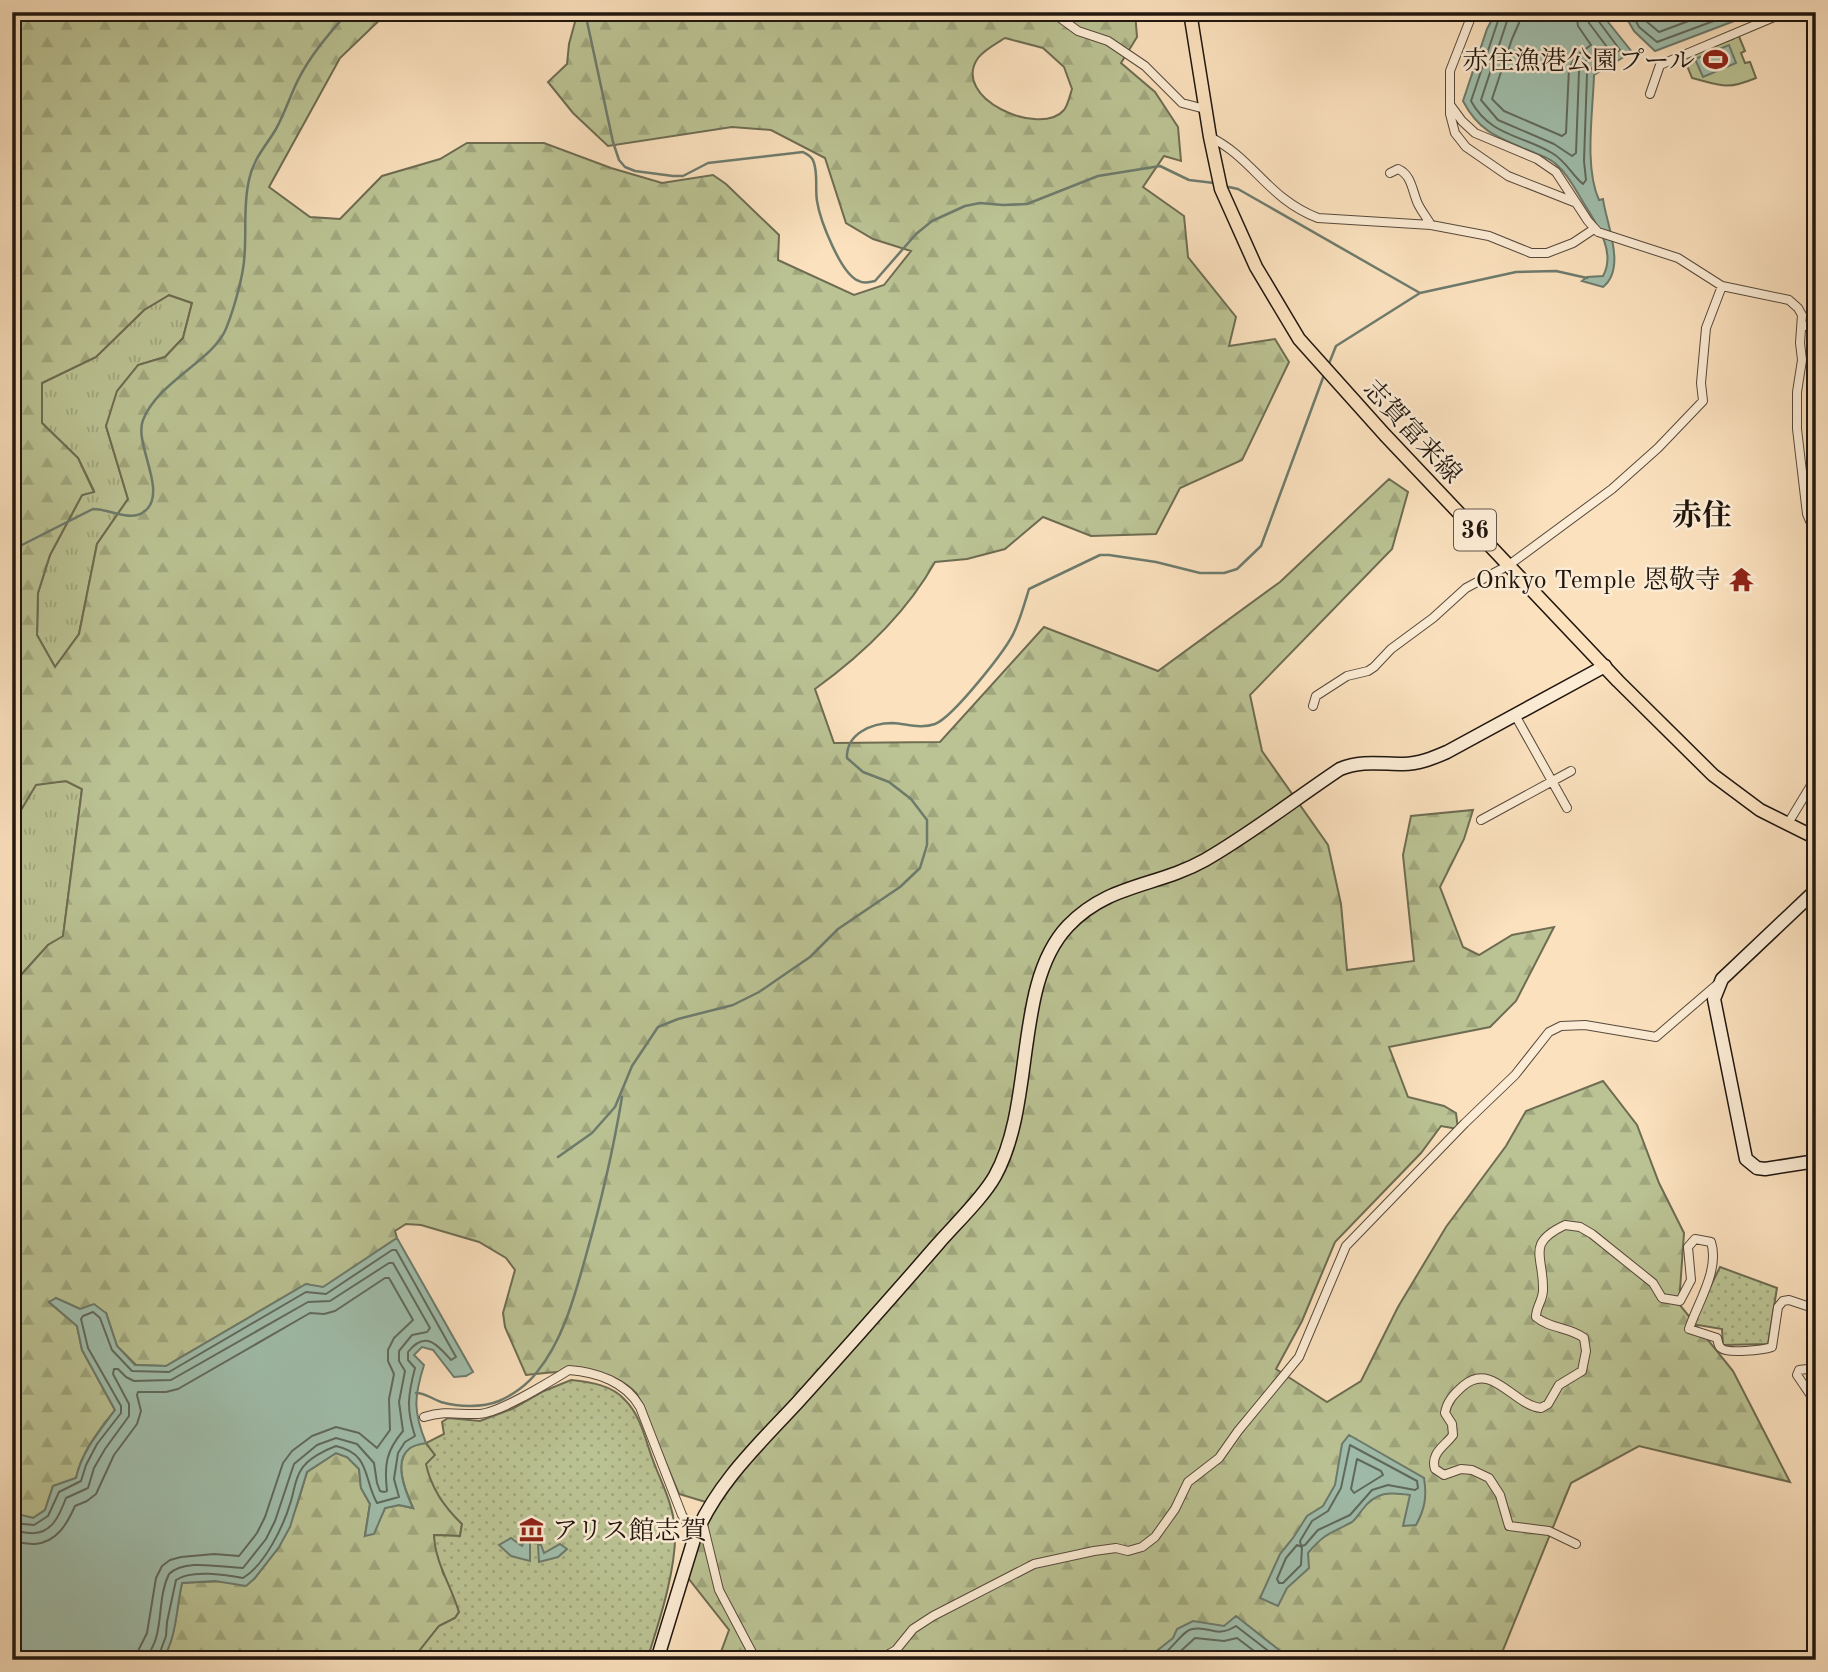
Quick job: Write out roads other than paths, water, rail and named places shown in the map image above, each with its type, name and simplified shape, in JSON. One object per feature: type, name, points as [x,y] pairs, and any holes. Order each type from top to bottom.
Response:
[{"type":"main road","name":"志賀富来線","points":[[1190,12],[1214,165],[1221,189],[1256,267],[1299,339],[1333,379],[1619,681],[1713,775],[1742,798],[1787,825],[1816,838]]},
{"type":"street","points":[[1052,12],[1078,31],[1108,41],[1145,66],[1182,103],[1205,109]]},
{"type":"street","points":[[1473,12],[1450,71],[1448,89],[1452,124],[1459,140],[1508,176],[1576,203]]},
{"type":"street","points":[[1650,94],[1660,65],[1786,12]]},
{"type":"street","points":[[1451,106],[1475,134],[1536,159],[1556,172],[1596,231],[1678,257],[1722,286],[1789,300],[1802,315],[1797,429],[1807,514],[1816,535]]},
{"type":"street","points":[[1210,137],[1232,149],[1268,187],[1301,212],[1318,218],[1431,225],[1489,236],[1531,253],[1547,253],[1596,231]]},
{"type":"street","points":[[1390,173],[1398,169],[1405,173],[1419,206],[1431,225]]},
{"type":"street","points":[[1313,706],[1316,696],[1347,676],[1374,667],[1391,649],[1433,618],[1466,588],[1509,565],[1612,489],[1658,448],[1703,401],[1701,383],[1706,328],[1722,286]]},
{"type":"street","points":[[1802,326],[1816,326]]},
{"type":"street","points":[[657,1660],[695,1536],[702,1519],[724,1484],[741,1462],[861,1333],[993,1180],[1017,1115],[1034,999],[1041,971],[1066,928],[1094,904],[1114,893],[1205,860],[1350,764],[1423,762],[1447,752],[1605,666]]},
{"type":"street","points":[[1515,715],[1567,808]]},
{"type":"street","points":[[1481,820],[1572,771]]},
{"type":"street","points":[[1787,825],[1816,777]]},
{"type":"street","points":[[869,1660],[882,1658],[896,1650],[913,1629],[933,1616],[1034,1564],[1115,1548],[1128,1551],[1142,1547],[1156,1537],[1175,1509],[1188,1482],[1219,1458],[1299,1357],[1346,1246],[1465,1123],[1515,1076],[1549,1032],[1561,1026],[1585,1025],[1656,1037],[1816,890]]},
{"type":"street","points":[[1722,979],[1714,999],[1746,1159],[1757,1168],[1766,1169],[1816,1161]]},
{"type":"street","points":[[1576,1544],[1549,1531],[1510,1526],[1500,1495],[1489,1478],[1461,1469],[1444,1475],[1434,1469],[1433,1462],[1437,1452],[1453,1435],[1452,1424],[1445,1413],[1446,1407],[1454,1394],[1468,1382],[1488,1379],[1506,1388],[1527,1405],[1541,1408],[1548,1404],[1559,1385],[1582,1371],[1586,1351],[1584,1338],[1578,1333],[1542,1322],[1536,1317],[1536,1308],[1543,1295],[1538,1248],[1543,1238],[1564,1225],[1580,1227],[1653,1283],[1662,1298],[1672,1301],[1681,1301],[1691,1280],[1688,1247],[1695,1240],[1712,1242],[1710,1278],[1689,1329],[1717,1338],[1719,1347],[1731,1352],[1772,1347],[1778,1307],[1783,1301],[1789,1300],[1816,1309]]},
{"type":"street","points":[[1816,1368],[1799,1370],[1797,1375],[1816,1403]]},
{"type":"street","points":[[424,1417],[441,1412],[481,1414],[569,1370],[612,1381],[634,1397],[640,1407],[682,1515],[695,1536]]},
{"type":"street","points":[[702,1519],[719,1590],[756,1660]]},
{"type":"water","points":[[1496,12],[1600,12],[1632,52],[1594,75],[1590,139],[1592,172],[1599,200],[1603,199],[1614,257],[1614,269],[1603,287],[1582,281],[1587,277],[1603,276],[1607,266],[1606,247],[1572,183],[1550,160],[1502,139],[1485,128],[1463,101],[1487,29]]},
{"type":"water","points":[[1623,12],[1758,12],[1655,51],[1634,31]]},
{"type":"water","points":[[1729,45],[1736,63],[1703,77],[1695,59]]},
{"type":"water","points":[[397,1238],[473,1372],[454,1377],[433,1350],[422,1347],[414,1355],[424,1365],[416,1404],[426,1443],[410,1448],[402,1461],[402,1477],[413,1508],[399,1505],[385,1508],[374,1534],[365,1536],[370,1504],[361,1488],[359,1469],[347,1457],[336,1453],[307,1472],[290,1527],[279,1547],[246,1586],[215,1581],[182,1583],[173,1633],[162,1660],[12,1660],[12,1517],[18,1514],[33,1518],[45,1510],[53,1486],[76,1478],[87,1450],[115,1410],[82,1350],[77,1326],[49,1302],[56,1298],[80,1309],[94,1304],[106,1313],[117,1346],[135,1365],[166,1366],[306,1284],[323,1287]]},
{"type":"water","points":[[1349,1435],[1424,1478],[1424,1502],[1416,1525],[1403,1526],[1410,1495],[1390,1493],[1378,1496],[1367,1504],[1352,1522],[1328,1534],[1314,1546],[1308,1553],[1309,1568],[1287,1588],[1278,1606],[1260,1598],[1280,1554],[1307,1516],[1323,1506],[1335,1485],[1342,1444]]},
{"type":"water","points":[[511,1538],[522,1546],[526,1538],[530,1539],[530,1561],[511,1556],[499,1545]]},
{"type":"water","points":[[560,1544],[567,1549],[558,1557],[539,1562],[538,1545],[541,1545],[544,1553]]},
{"type":"water","points":[[1236,1616],[1288,1657],[1286,1660],[1118,1660],[1130,1653],[1154,1653],[1173,1638],[1177,1629],[1193,1621],[1224,1626]]},
{"type":"water","points":[[991,1651],[1019,1660],[973,1660]]},
{"type":"waterway","points":[[12,550],[93,509],[129,516],[142,513],[148,508],[153,489],[142,440],[143,420],[160,394],[208,352],[225,331],[236,301],[243,269],[245,214],[251,172],[279,123],[309,61],[348,12]]},
{"type":"waterway","points":[[585,12],[613,142],[619,160],[625,167],[635,171],[683,176],[708,163],[803,152],[813,161],[817,201],[832,246],[845,269],[861,282],[875,281],[916,234],[932,221],[965,206],[980,203],[1027,204],[1098,176],[1160,166],[1189,180],[1214,183]]},
{"type":"waterway","points":[[1224,186],[1238,189],[1420,293]]},
{"type":"waterway","points":[[1328,366],[1336,346],[1420,293],[1516,272],[1556,271],[1587,278]]},
{"type":"waterway","points":[[558,1157],[592,1133],[615,1107],[632,1066],[658,1027],[733,1005],[759,992],[810,957],[838,929],[900,887],[920,868],[927,845],[927,820],[911,799],[889,782],[863,772],[847,758],[855,736],[876,725],[893,723],[925,726],[943,719],[979,681],[1010,639],[1029,589],[1100,555],[1156,562],[1200,573],[1224,573],[1237,569],[1261,546],[1324,375]]},
{"type":"waterway","points":[[416,1393],[455,1405],[478,1406],[492,1403],[510,1396],[525,1385],[546,1360],[567,1318],[581,1274],[606,1179],[622,1097]]},
{"type":"place","name":"赤住漁港公園プール","points":[[1715,60]]},
{"type":"place","name":"Onkyo Temple 恩敬寺","points":[[1741,579]]},
{"type":"place","name":"アリス館志賀","points":[[532,1530]]},
{"type":"district","name":"赤住","points":[[1702,515]]}]
